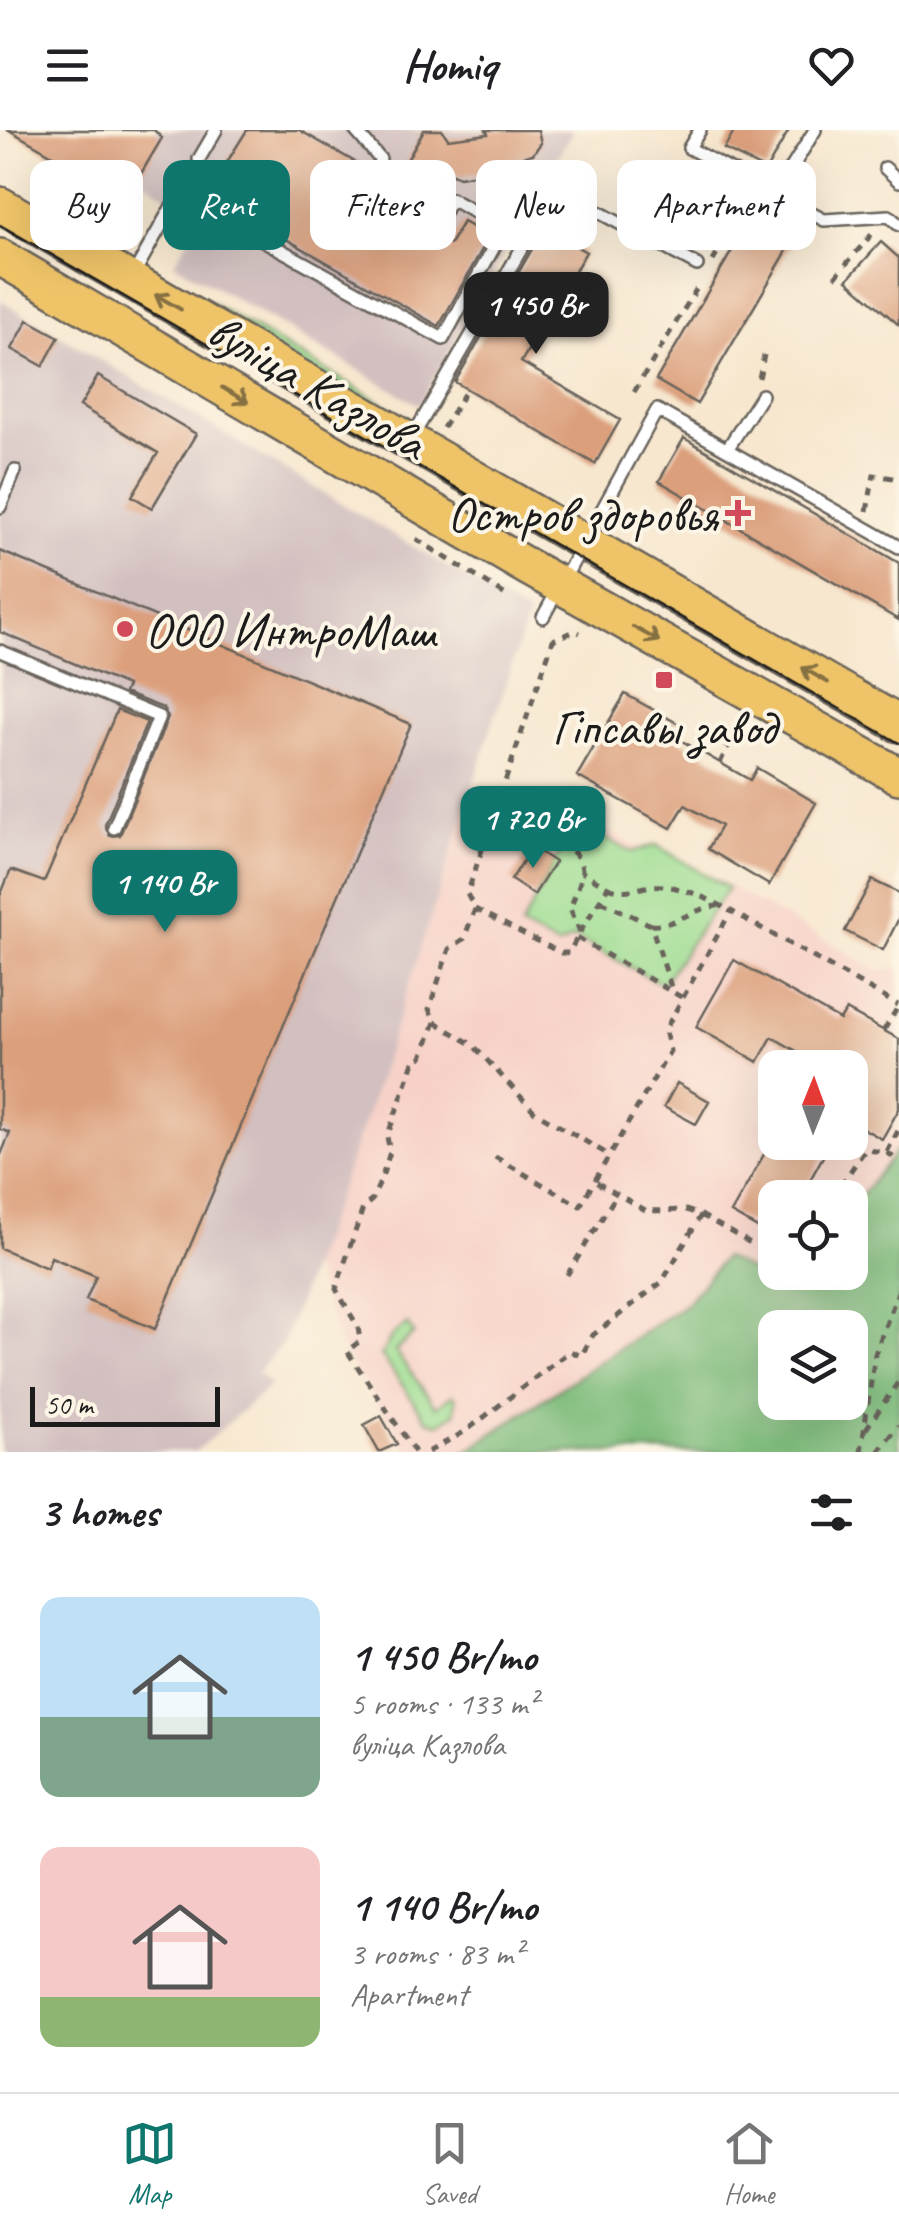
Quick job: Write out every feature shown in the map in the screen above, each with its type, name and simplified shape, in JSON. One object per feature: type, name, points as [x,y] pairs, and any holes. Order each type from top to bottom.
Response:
[{"type":"main road","name":"вуліца Казлова","points":[[0,205],[899,724]]},
{"type":"main road","name":"вуліца Казлова","points":[[0,257],[562,586],[899,776]]},
{"type":"lane","points":[[198,160],[216,130]]},
{"type":"lane","points":[[354,130],[380,159]]},
{"type":"lane","points":[[700,130],[689,148],[711,160]]},
{"type":"lane","points":[[797,160],[815,130]]},
{"type":"lane","points":[[885,168],[899,181]]},
{"type":"lane","points":[[410,441],[556,189],[704,265]]},
{"type":"lane","points":[[281,250],[443,339],[504,228],[456,203]]},
{"type":"lane","points":[[816,216],[824,220],[889,216],[899,225]]},
{"type":"lane","points":[[130,280],[163,222]]},
{"type":"lane","points":[[728,448],[762,395]]},
{"type":"lane","points":[[544,617],[657,410],[899,547]]},
{"type":"lane","points":[[0,507],[16,471]]},
{"type":"lane","points":[[0,652],[159,718],[114,828]]},
{"type":"path","points":[[835,277],[889,216]]},
{"type":"path","points":[[704,265],[714,250]]},
{"type":"path","points":[[634,392],[701,281]]},
{"type":"path","points":[[443,428],[467,389]]},
{"type":"path","points":[[864,527],[874,475],[899,479]]},
{"type":"path","points":[[575,631],[554,640],[466,894],[475,909],[561,953],[569,952],[608,887]]},
{"type":"path","points":[[720,763],[740,721]]},
{"type":"path","points":[[504,790],[509,810],[570,848],[582,872],[608,887],[638,893],[661,886],[721,906],[899,1005],[884,1030]]},
{"type":"path","points":[[582,872],[570,908],[579,935],[683,998]]},
{"type":"path","points":[[600,900],[650,926],[666,926],[691,910],[721,906]]},
{"type":"path","points":[[475,909],[464,938],[449,949],[428,1009],[435,1022],[473,1045],[534,1112],[609,1155]]},
{"type":"path","points":[[495,1157],[580,1206],[670,1051],[665,1030],[731,911]]},
{"type":"path","points":[[650,926],[673,993]]},
{"type":"path","points":[[415,1452],[347,1350],[360,1341],[358,1327],[336,1289],[363,1208],[372,1200],[390,1152],[387,1137],[409,1074],[415,1059],[422,1057],[435,1022]]},
{"type":"path","points":[[887,1152],[899,1129]]},
{"type":"path","points":[[844,1180],[864,1150],[887,1152],[899,1162]]},
{"type":"path","points":[[594,1181],[647,1211],[686,1210],[758,1248]]},
{"type":"path","points":[[567,1275],[617,1194]]},
{"type":"path","points":[[428,1452],[466,1430],[570,1351],[581,1356],[593,1335],[662,1282],[701,1216]]},
{"type":"path","points":[[861,1452],[875,1354],[899,1289]]},
{"type":"path","points":[[864,1431],[899,1381]]},
{"type":"path","points":[[878,1452],[899,1426]]},
{"type":"shaded area","points":[[15,130],[573,130],[556,160],[476,160],[476,250],[506,250],[419,405],[174,263],[182,250],[290,250],[290,160],[163,160],[163,193],[143,180],[143,160],[65,160]]},
{"type":"shaded area","points":[[0,300],[528,615],[367,1114],[283,1343],[257,1373],[271,1385],[195,1452],[0,1452]]},
{"type":"shaded area","points":[[473,785],[558,821],[572,811],[636,847],[656,845],[878,970],[899,968],[899,1147],[868,1187],[868,1180],[758,1180],[758,1275],[723,1257],[687,1303],[465,1452],[408,1452],[342,1349],[311,1265],[367,1114]]},
{"type":"green space","points":[[154,270],[411,420],[406,428],[152,275]]},
{"type":"green space","points":[[575,823],[632,852],[656,845],[728,888],[662,984],[575,938],[558,946],[521,927]]},
{"type":"green space","points":[[899,1147],[899,1452],[465,1452],[687,1303],[724,1257],[758,1275],[758,1290],[868,1290],[868,1187]]},
{"type":"green space","points":[[407,1324],[414,1334],[395,1351],[436,1407],[453,1395],[456,1398],[455,1413],[439,1424],[427,1420],[381,1355],[392,1336]]},
{"type":"building","points":[[9,130],[154,130],[162,138],[143,170],[143,160],[61,160]]},
{"type":"building","points":[[247,130],[299,130],[352,160],[310,160],[310,250],[456,250],[456,234],[463,222],[476,230],[476,250],[482,250],[439,326],[290,241],[290,160],[228,160]]},
{"type":"building","points":[[424,130],[442,130],[448,139],[488,134],[486,130],[538,130],[541,143],[533,154],[517,160],[476,160],[476,174],[459,177],[456,160],[407,160]]},
{"type":"building","points":[[735,130],[789,130],[772,160],[746,160],[724,149]]},
{"type":"building","points":[[881,242],[899,258],[899,325],[847,280]]},
{"type":"building","points":[[532,250],[586,252],[521,362],[620,420],[595,464],[455,382]]},
{"type":"building","points":[[732,250],[787,250],[697,404],[656,380]]},
{"type":"building","points":[[28,320],[59,337],[43,366],[12,349]]},
{"type":"building","points":[[98,376],[196,434],[152,508],[132,496],[158,453],[80,406]]},
{"type":"building","points":[[684,438],[899,563],[899,620],[659,481]]},
{"type":"building","points":[[0,551],[411,724],[155,1329],[86,1300],[96,1276],[51,1257],[47,1268],[0,1248],[0,1157],[10,1133],[0,1129],[0,896],[11,870],[44,882],[117,710],[147,722],[105,825],[110,836],[120,835],[168,717],[163,708],[124,693],[127,686],[0,632]]},
{"type":"building","points":[[625,694],[684,727],[677,738],[750,780],[757,768],[816,803],[769,885],[708,849],[721,826],[685,805],[671,828],[577,776]]},
{"type":"building","points":[[532,847],[555,862],[534,895],[511,880]]},
{"type":"building","points":[[872,880],[899,893],[899,918],[883,950],[845,931]]},
{"type":"building","points":[[734,960],[840,1020],[846,1010],[899,1039],[899,1109],[882,1139],[868,1131],[868,1050],[795,1050],[772,1037],[765,1050],[758,1050],[758,1062],[696,1027]]},
{"type":"building","points":[[677,1083],[709,1101],[696,1124],[664,1107]]},
{"type":"building","points":[[761,1160],[821,1160],[810,1180],[758,1180],[758,1228],[731,1213]]},
{"type":"building","points":[[381,1416],[397,1444],[379,1452],[364,1425]]},
{"type":"tram line","points":[[0,225],[899,743]]},
{"type":"place","name":"Остров здоровья","points":[[738,513]]},
{"type":"place","name":"ООО ИнтроМаш","points":[[125,629]]},
{"type":"place","name":"Гіпсавы завод","points":[[664,680]]}]
